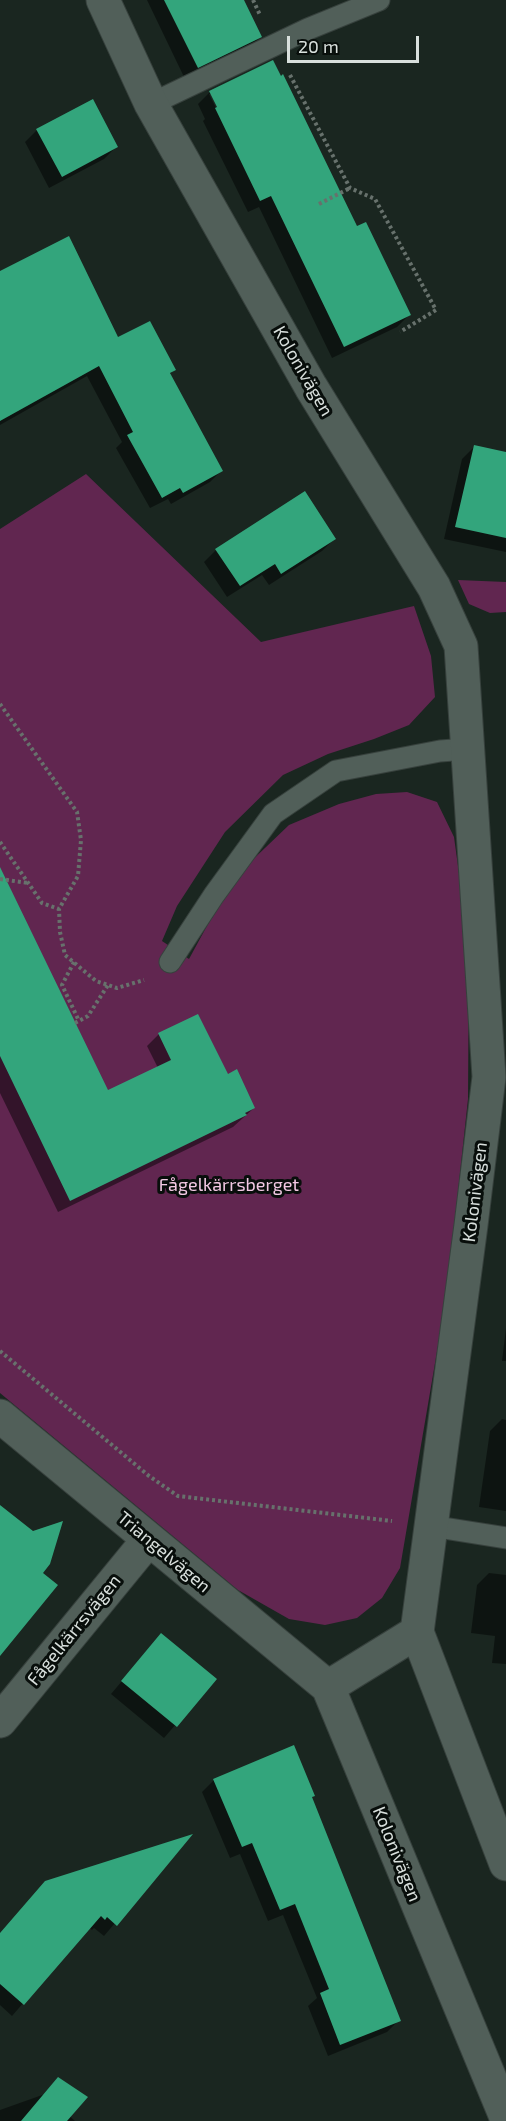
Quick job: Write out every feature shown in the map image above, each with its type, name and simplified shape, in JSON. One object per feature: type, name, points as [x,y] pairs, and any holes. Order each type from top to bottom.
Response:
[{"type":"street","name":"Kolonivägen","points":[[103,0],[151,104],[311,387],[434,587],[461,646],[468,749],[498,1071],[417,1632],[506,1864]]},
{"type":"street","name":"Triangelvägen","points":[[0,1416],[328,1687]]},
{"type":"street","name":"Fågelkärrsvägen","points":[[0,1720],[149,1539]]},
{"type":"street","points":[[328,1687],[417,1632]]},
{"type":"street","name":"Kolonivägen","points":[[328,1687],[506,2117]]},
{"type":"lane","points":[[151,104],[274,45],[379,0]]},
{"type":"lane","points":[[170,962],[214,895],[273,814],[336,771],[440,751],[468,749]]},
{"type":"lane","points":[[431,1526],[506,1538]]},
{"type":"path","points":[[253,0],[274,45],[350,188],[375,198],[436,310],[400,332]]},
{"type":"path","points":[[319,204],[350,188]]},
{"type":"path","points":[[0,704],[77,812],[81,840],[78,876],[59,909],[60,932],[65,955],[96,981],[117,988],[144,980],[170,962]]},
{"type":"path","points":[[0,842],[42,903],[59,909]]},
{"type":"path","points":[[0,879],[29,883]]},
{"type":"path","points":[[74,962],[62,985],[77,1022],[88,1016],[108,985]]},
{"type":"path","points":[[0,1351],[149,1476],[178,1496],[431,1526]]},
{"type":"green space","name":"Fågelkärrsberget","points":[[86,474],[261,642],[414,606],[431,656],[435,697],[409,725],[328,754],[283,775],[225,832],[177,906],[162,941],[189,959],[243,869],[289,825],[339,804],[376,794],[407,792],[437,802],[454,837],[469,946],[468,1099],[447,1293],[400,1568],[382,1598],[357,1618],[325,1625],[289,1619],[238,1590],[0,1393],[0,529]]},
{"type":"green space","points":[[458,580],[506,582],[506,612],[490,613],[469,604]]},
{"type":"building","points":[[164,0],[244,0],[262,37],[198,68]]},
{"type":"building","points":[[273,60],[281,76],[283,74],[357,226],[366,222],[411,315],[344,347],[271,196],[260,201],[209,91]]},
{"type":"building","points":[[93,99],[118,147],[62,177],[36,129]]},
{"type":"building","points":[[69,236],[118,337],[150,321],[176,370],[170,373],[223,471],[183,493],[180,488],[162,498],[127,435],[133,432],[99,366],[0,421],[0,271]]},
{"type":"building","points":[[474,445],[506,452],[506,538],[455,527]]},
{"type":"building","points":[[305,491],[336,539],[281,574],[275,564],[240,586],[215,549]]},
{"type":"building","points":[[0,867],[108,1090],[171,1060],[158,1033],[198,1014],[228,1074],[237,1069],[255,1108],[245,1113],[247,1115],[70,1201],[0,1056]]},
{"type":"building","points":[[0,1505],[33,1531],[63,1521],[50,1564],[43,1573],[58,1585],[0,1656]]},
{"type":"building","points":[[161,1633],[217,1679],[177,1727],[121,1681]]},
{"type":"building","points":[[294,1745],[315,1796],[312,1797],[401,2021],[340,2045],[320,1993],[329,1989],[295,1904],[280,1910],[252,1843],[242,1847],[213,1779]]},
{"type":"building","points":[[193,1834],[117,1926],[107,1917],[105,1920],[101,1916],[24,2005],[0,1984],[0,1933],[45,1881]]},
{"type":"building","points":[[58,2077],[88,2097],[67,2121],[21,2121]]}]
